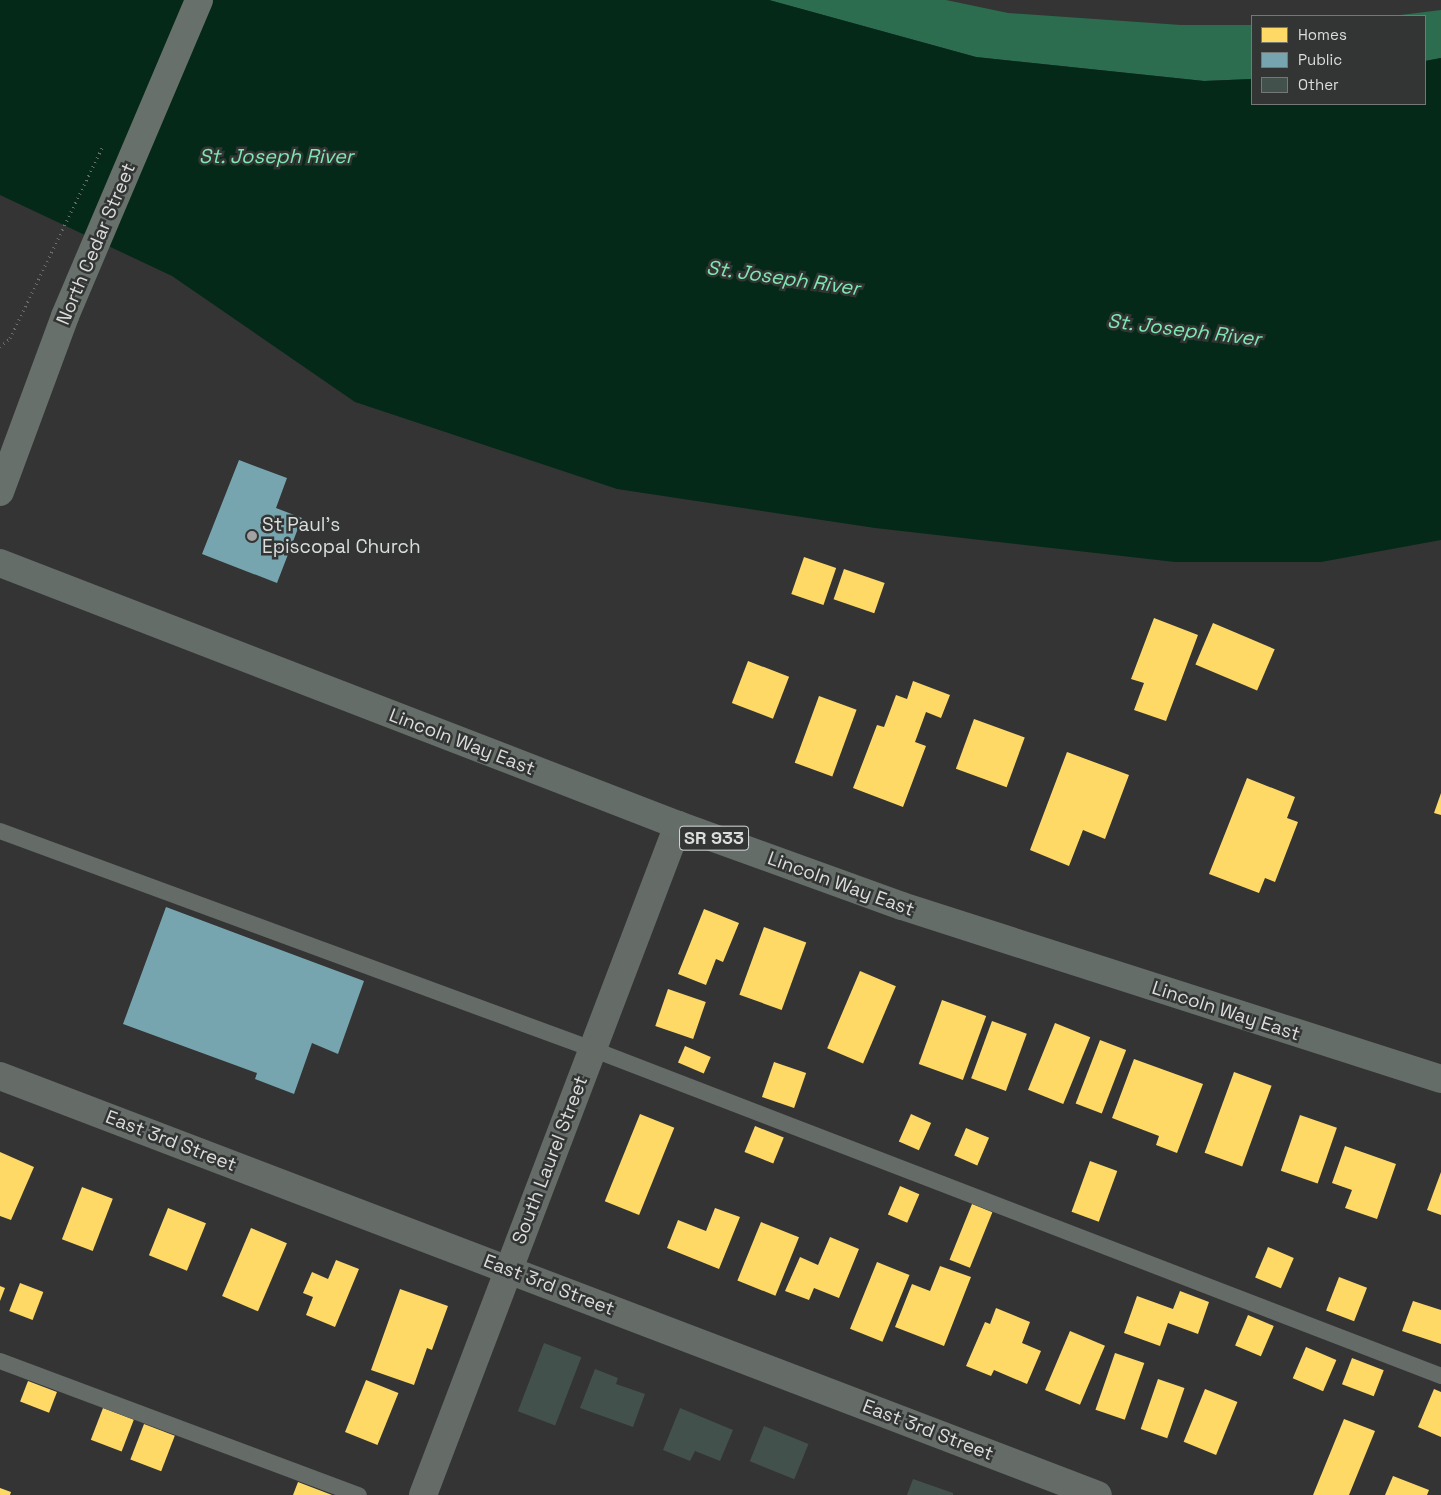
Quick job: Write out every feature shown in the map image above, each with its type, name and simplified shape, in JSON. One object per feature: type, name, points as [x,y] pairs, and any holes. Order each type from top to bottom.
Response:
[{"type":"main road","name":"Lincoln Way East","points":[[0,563],[678,825],[902,906],[1441,1079]]},
{"type":"street","name":"North Cedar Street","points":[[0,492],[64,316],[199,0]]},
{"type":"street","name":"South Laurel Street","points":[[423,1495],[678,825]]},
{"type":"street","name":"East 3rd Street","points":[[0,1076],[1098,1495]]},
{"type":"lane","points":[[0,831],[592,1049],[1441,1376]]},
{"type":"lane","points":[[0,1361],[359,1495]]},
{"type":"path","points":[[0,347],[10,338],[105,142]]},
{"type":"shaded area","points":[[769,0],[946,0],[1008,13],[1181,25],[1251,25],[1251,79],[1204,81],[976,57]]},
{"type":"shaded area","points":[[1441,10],[1441,58],[1426,61],[1426,15],[1400,15]]},
{"type":"water","name":"St. Joseph River","points":[[0,0],[769,0],[976,57],[1204,81],[1251,79],[1251,105],[1426,105],[1426,61],[1441,58],[1441,540],[1321,562],[1175,562],[875,528],[617,489],[355,402],[172,276],[0,195]]},
{"type":"building: Homes","points":[[804,557],[836,568],[823,605],[791,594]]},
{"type":"building: Homes","points":[[844,569],[885,583],[874,613],[834,599]]},
{"type":"building: Homes","points":[[1154,618],[1198,635],[1166,721],[1134,710],[1144,683],[1131,679]]},
{"type":"building: Homes","points":[[1213,623],[1275,649],[1257,691],[1195,664]]},
{"type":"building: Homes","points":[[748,661],[789,677],[773,719],[732,703]]},
{"type":"building: Homes","points":[[913,681],[950,695],[941,718],[926,712],[915,742],[926,746],[903,807],[853,788],[877,725],[884,727],[896,695],[907,699]]},
{"type":"building: Homes","points":[[819,696],[857,710],[832,776],[795,763]]},
{"type":"building: Homes","points":[[974,719],[1025,737],[1007,787],[956,769]]},
{"type":"building: Homes","points":[[1067,752],[1129,775],[1105,839],[1083,830],[1069,866],[1030,850]]},
{"type":"building: Homes","points":[[1247,778],[1295,797],[1287,818],[1298,822],[1275,882],[1265,878],[1259,893],[1209,874]]},
{"type":"building: Homes","points":[[1441,793],[1441,815],[1434,813]]},
{"type":"building: Homes","points":[[704,909],[739,923],[723,962],[716,959],[706,985],[678,974]]},
{"type":"building: Homes","points":[[764,927],[806,942],[782,1010],[739,995]]},
{"type":"building: Homes","points":[[860,971],[896,986],[863,1064],[827,1048]]},
{"type":"building: Homes","points":[[668,989],[706,1002],[693,1039],[655,1026]]},
{"type":"building: Homes","points":[[942,1000],[986,1016],[963,1080],[919,1064]]},
{"type":"building: Homes","points":[[992,1021],[1027,1034],[1006,1091],[971,1078]]},
{"type":"building: Homes","points":[[1055,1023],[1090,1037],[1063,1104],[1028,1090]]},
{"type":"building: Homes","points":[[1100,1040],[1126,1050],[1102,1114],[1076,1103]]},
{"type":"building: Homes","points":[[685,1046],[711,1057],[704,1074],[678,1063]]},
{"type":"building: Homes","points":[[1134,1059],[1203,1084],[1177,1153],[1156,1145],[1159,1136],[1112,1118]]},
{"type":"building: Homes","points":[[774,1062],[806,1073],[794,1108],[762,1097]]},
{"type":"building: Homes","points":[[1234,1072],[1272,1086],[1242,1166],[1205,1153]]},
{"type":"building: Homes","points":[[640,1114],[674,1128],[639,1215],[605,1201]]},
{"type":"building: Homes","points":[[911,1114],[931,1123],[919,1150],[899,1141]]},
{"type":"building: Homes","points":[[1300,1115],[1337,1128],[1318,1183],[1281,1171]]},
{"type":"building: Homes","points":[[755,1126],[784,1138],[773,1164],[745,1152]]},
{"type":"building: Homes","points":[[966,1128],[989,1138],[977,1165],[954,1156]]},
{"type":"building: Homes","points":[[1345,1146],[1396,1164],[1377,1219],[1345,1208],[1352,1190],[1332,1183]]},
{"type":"building: Homes","points":[[0,1152],[34,1167],[11,1220],[0,1216]]},
{"type":"building: Homes","points":[[1090,1161],[1117,1171],[1099,1222],[1072,1212]]},
{"type":"building: Homes","points":[[1441,1172],[1441,1215],[1427,1210]]},
{"type":"building: Homes","points":[[900,1186],[919,1194],[907,1223],[888,1215]]},
{"type":"building: Homes","points":[[82,1187],[113,1199],[93,1251],[62,1239]]},
{"type":"building: Homes","points":[[972,1204],[992,1212],[970,1268],[950,1260]]},
{"type":"building: Homes","points":[[168,1208],[206,1223],[187,1271],[149,1255]]},
{"type":"building: Homes","points":[[715,1208],[740,1217],[719,1269],[667,1248],[678,1220],[706,1231]]},
{"type":"building: Homes","points":[[761,1222],[799,1237],[775,1296],[737,1280]]},
{"type":"building: Homes","points":[[251,1228],[287,1243],[258,1311],[222,1296]]},
{"type":"building: Homes","points":[[830,1237],[859,1249],[839,1298],[814,1288],[809,1300],[785,1291],[800,1257],[818,1265]]},
{"type":"building: Homes","points":[[1268,1247],[1294,1258],[1281,1288],[1255,1277]]},
{"type":"building: Homes","points":[[336,1260],[359,1269],[335,1327],[306,1315],[313,1297],[303,1293],[312,1272],[328,1279]]},
{"type":"building: Homes","points":[[877,1262],[909,1275],[882,1342],[850,1329]]},
{"type":"building: Homes","points":[[940,1266],[971,1277],[944,1346],[895,1327],[912,1284],[930,1291]]},
{"type":"building: Homes","points":[[1339,1277],[1367,1288],[1354,1321],[1326,1311]]},
{"type":"building: Homes","points":[[20,1283],[43,1292],[33,1320],[9,1311]]},
{"type":"building: Homes","points":[[0,1286],[5,1288],[0,1301]]},
{"type":"building: Homes","points":[[400,1289],[448,1306],[432,1350],[427,1348],[414,1385],[371,1370]]},
{"type":"building: Homes","points":[[1180,1291],[1209,1302],[1198,1334],[1168,1323],[1160,1346],[1124,1333],[1137,1296],[1173,1309]]},
{"type":"building: Homes","points":[[1413,1301],[1441,1310],[1441,1344],[1402,1331]]},
{"type":"building: Homes","points":[[996,1308],[1030,1322],[1022,1343],[1041,1351],[1027,1384],[994,1370],[991,1376],[966,1366],[985,1322],[990,1324]]},
{"type":"building: Homes","points":[[1248,1315],[1274,1326],[1261,1356],[1235,1345]]},
{"type":"building: Homes","points":[[1070,1331],[1105,1346],[1080,1405],[1045,1390]]},
{"type":"building: Homes","points":[[1306,1347],[1336,1360],[1323,1391],[1293,1378]]},
{"type":"building: Homes","points":[[1115,1353],[1144,1363],[1125,1420],[1095,1410]]},
{"type":"building: Homes","points":[[1352,1358],[1384,1370],[1374,1396],[1342,1384]]},
{"type":"building: Homes","points":[[1158,1379],[1184,1388],[1167,1438],[1141,1429]]},
{"type":"building: Homes","points":[[366,1380],[398,1393],[377,1445],[345,1432]]},
{"type":"building: Homes","points":[[28,1381],[57,1392],[49,1413],[20,1402]]},
{"type":"building: Homes","points":[[1205,1389],[1237,1402],[1216,1455],[1184,1442]]},
{"type":"building: Homes","points":[[1434,1389],[1441,1392],[1441,1437],[1418,1427]]},
{"type":"building: Homes","points":[[103,1408],[134,1420],[122,1452],[91,1440]]},
{"type":"building: Homes","points":[[1344,1419],[1375,1431],[1349,1495],[1313,1495]]},
{"type":"building: Homes","points":[[144,1424],[175,1436],[161,1471],[130,1459]]},
{"type":"building: Homes","points":[[1393,1476],[1429,1490],[1427,1495],[1385,1495]]},
{"type":"building: Homes","points":[[298,1482],[332,1495],[293,1495]]},
{"type":"building: Homes","points":[[0,1488],[11,1492],[10,1495],[0,1495]]},
{"type":"building: Public","name":"St Paul's Episcopal Church","points":[[239,460],[287,478],[276,508],[302,518],[277,583],[202,554]]},
{"type":"building: Public","points":[[166,907],[364,981],[338,1054],[312,1043],[294,1094],[255,1079],[257,1073],[123,1024]]},
{"type":"building: Other","points":[[544,1343],[581,1357],[555,1425],[518,1411]]},
{"type":"building: Other","points":[[595,1369],[618,1378],[616,1384],[645,1394],[633,1427],[580,1408]]},
{"type":"building: Other","points":[[680,1408],[733,1430],[720,1461],[695,1451],[690,1461],[663,1450]]},
{"type":"building: Other","points":[[764,1426],[809,1444],[794,1479],[750,1461]]},
{"type":"building: Other","points":[[913,1479],[953,1493],[953,1495],[907,1495]]},
{"type":"place","name":"St Paul's Episcopal Church","points":[[252,536]]}]
